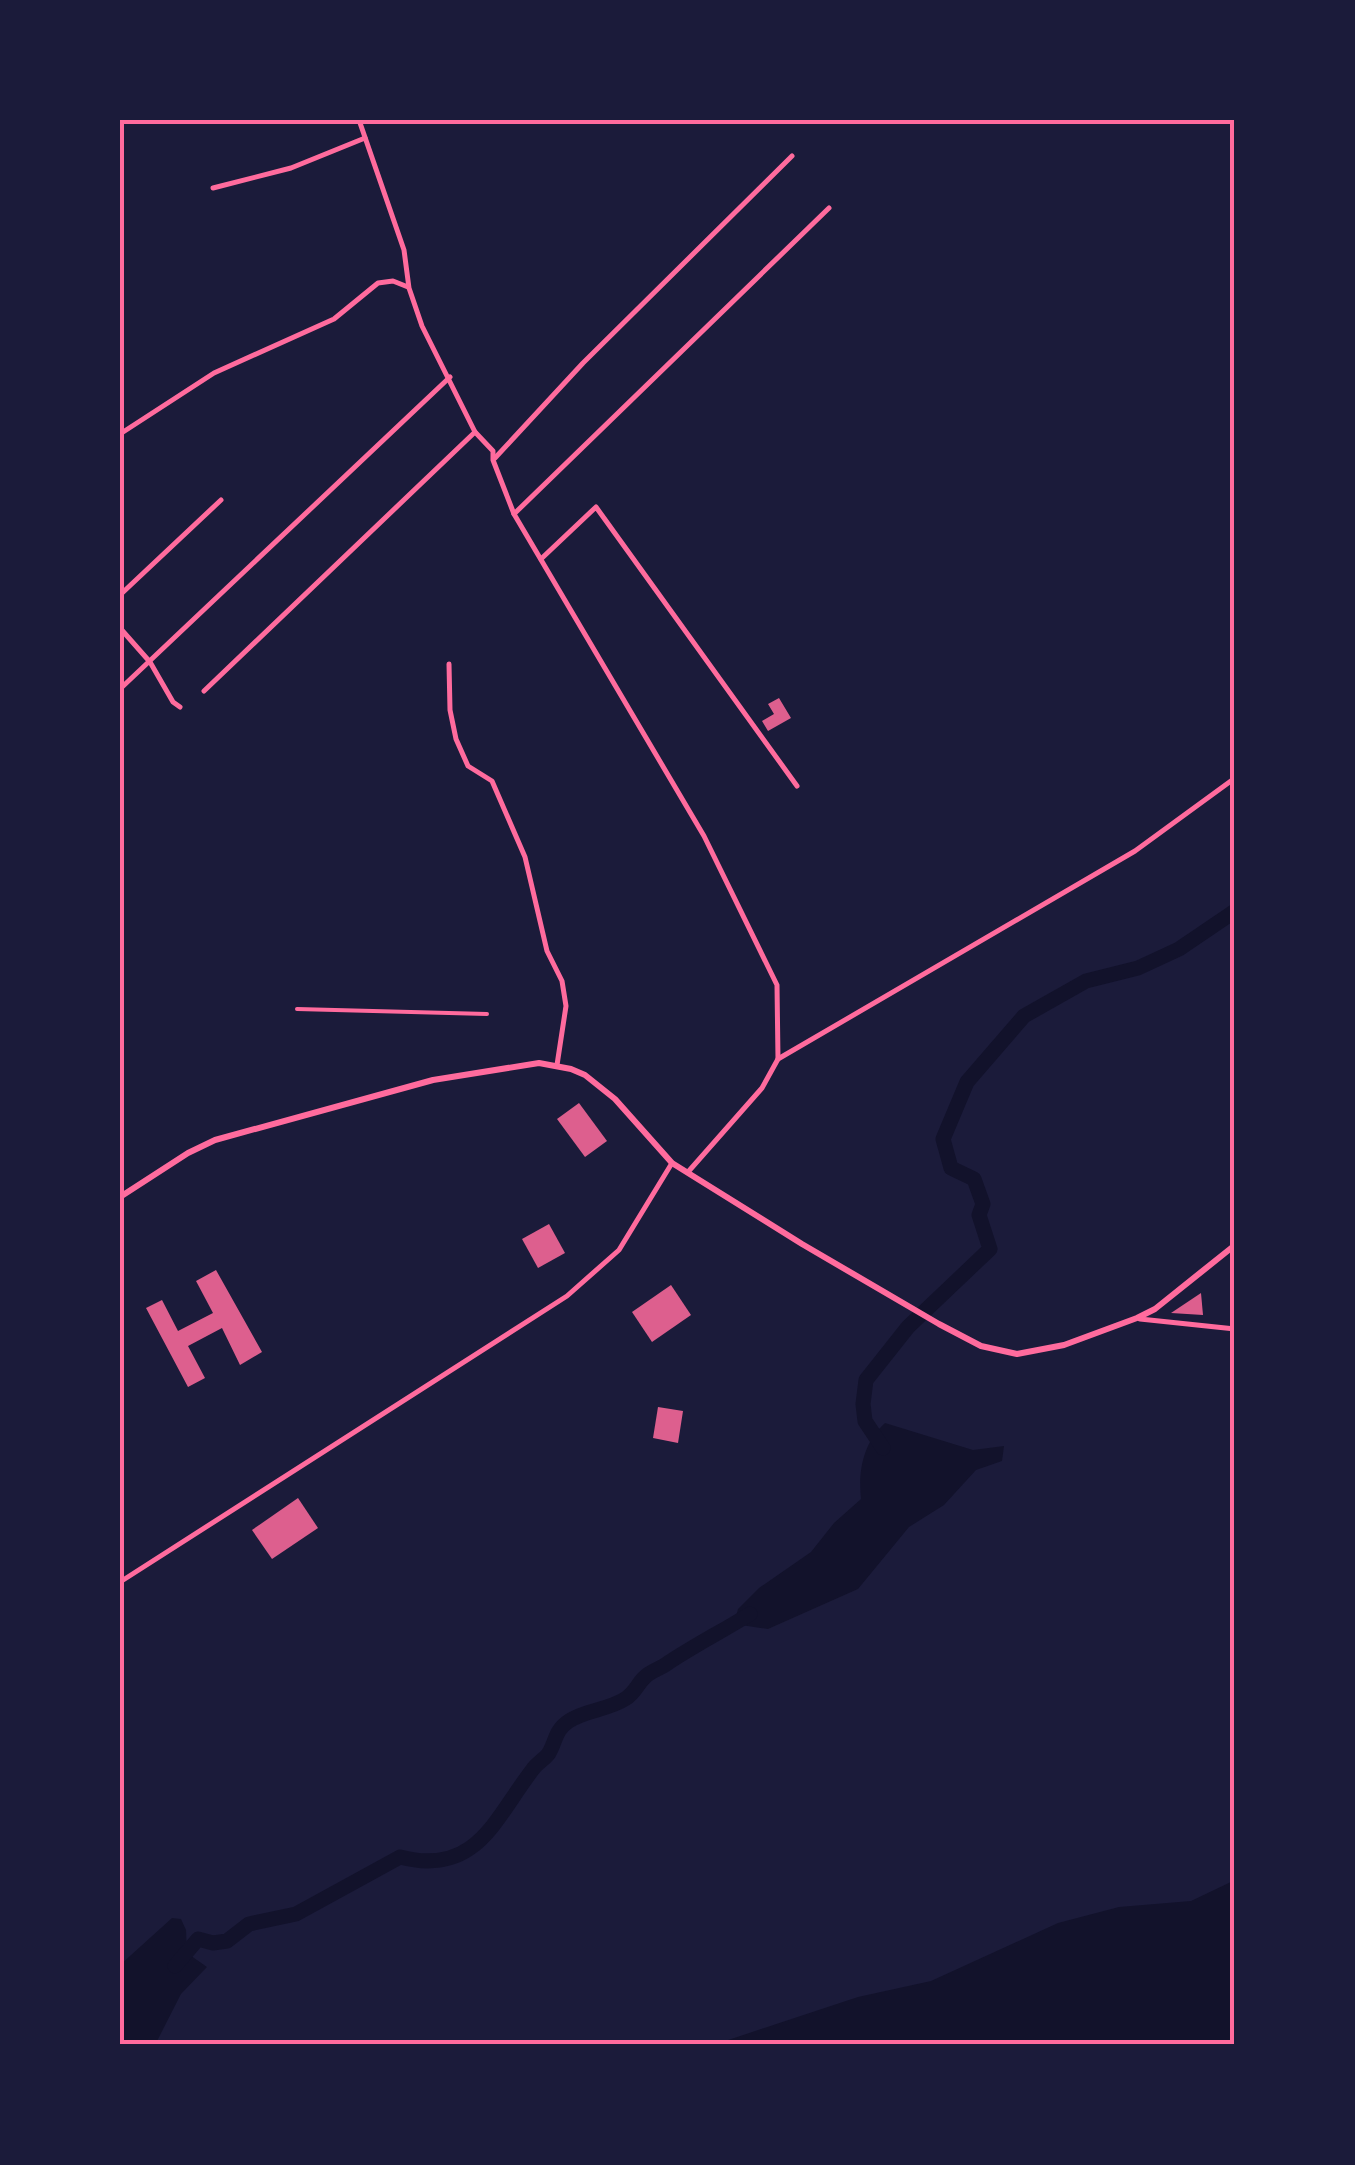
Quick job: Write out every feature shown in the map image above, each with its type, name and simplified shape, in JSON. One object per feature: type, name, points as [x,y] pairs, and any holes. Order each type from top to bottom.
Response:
[{"type":"street","points":[[359,120],[404,250],[408,288],[422,326],[475,432],[489,445],[514,514],[704,836],[776,986],[778,1059],[762,1088],[688,1172]]},
{"type":"street","points":[[213,188],[292,168],[365,138]]},
{"type":"street","points":[[493,460],[582,363],[792,156]]},
{"type":"street","points":[[514,514],[829,208]]},
{"type":"street","points":[[120,434],[214,373],[334,319],[378,283],[394,281],[408,288]]},
{"type":"street","points":[[120,690],[450,377]]},
{"type":"street","points":[[204,691],[475,432]]},
{"type":"street","points":[[120,595],[221,500]]},
{"type":"street","points":[[541,559],[596,507],[798,786]]},
{"type":"street","points":[[120,628],[150,662],[172,702],[180,707]]},
{"type":"street","points":[[449,664],[450,710],[456,740],[468,766],[492,781],[525,858],[546,951],[562,981],[566,1006],[556,1065]]},
{"type":"street","points":[[778,1059],[1135,851],[1235,778]]},
{"type":"street","points":[[297,1009],[486,1014]]},
{"type":"street","points":[[120,1198],[215,1140],[434,1080],[517,1066],[556,1065],[585,1075],[602,1087],[672,1163],[897,1300],[981,1346],[1016,1354],[1064,1345],[1137,1318],[1235,1245]]},
{"type":"street","points":[[120,1582],[567,1296],[618,1250],[672,1163]]},
{"type":"street","points":[[1137,1318],[1235,1329]]},
{"type":"shaded area","points":[[885,1423],[973,1450],[1004,1446],[1002,1461],[976,1470],[944,1505],[909,1527],[858,1589],[768,1629],[734,1624],[738,1609],[759,1588],[811,1552],[834,1523],[861,1499],[864,1458]]},
{"type":"shaded area","points":[[1235,1880],[1235,2045],[713,2045],[858,1997],[931,1981],[1058,1923],[1119,1907],[1191,1901]]},
{"type":"shaded area","points":[[172,1918],[181,1919],[186,1930],[187,1953],[207,1967],[181,1994],[155,2045],[120,2045],[120,1965]]},
{"type":"building","points":[[779,698],[791,718],[768,731],[762,721],[774,714],[768,704]]},
{"type":"building","points":[[579,1103],[607,1141],[585,1157],[557,1119]]},
{"type":"building","points":[[549,1224],[565,1253],[538,1268],[522,1239]]},
{"type":"building","points":[[216,1270],[262,1352],[240,1365],[222,1328],[188,1346],[205,1378],[188,1387],[146,1308],[162,1300],[178,1331],[213,1313],[196,1281]]},
{"type":"building","points":[[671,1285],[691,1315],[652,1342],[632,1312]]},
{"type":"building","points":[[1201,1293],[1203,1315],[1171,1313]]},
{"type":"building","points":[[658,1407],[683,1411],[678,1443],[653,1438]]},
{"type":"building","points":[[298,1498],[318,1528],[272,1559],[252,1530]]},
{"type":"waterway","points":[[883,1448],[865,1421],[866,1380],[908,1327],[990,1249],[979,1215],[983,1204],[974,1179],[951,1168],[943,1139],[967,1082],[1024,1016],[1086,981],[1138,968],[1179,949],[1235,911]]},
{"type":"waterway","points":[[175,1966],[198,1939],[227,1941],[249,1924],[296,1914],[400,1857],[426,1861],[448,1859],[466,1851],[495,1824],[533,1769],[549,1753],[564,1724],[625,1699],[649,1674],[750,1614]]}]
